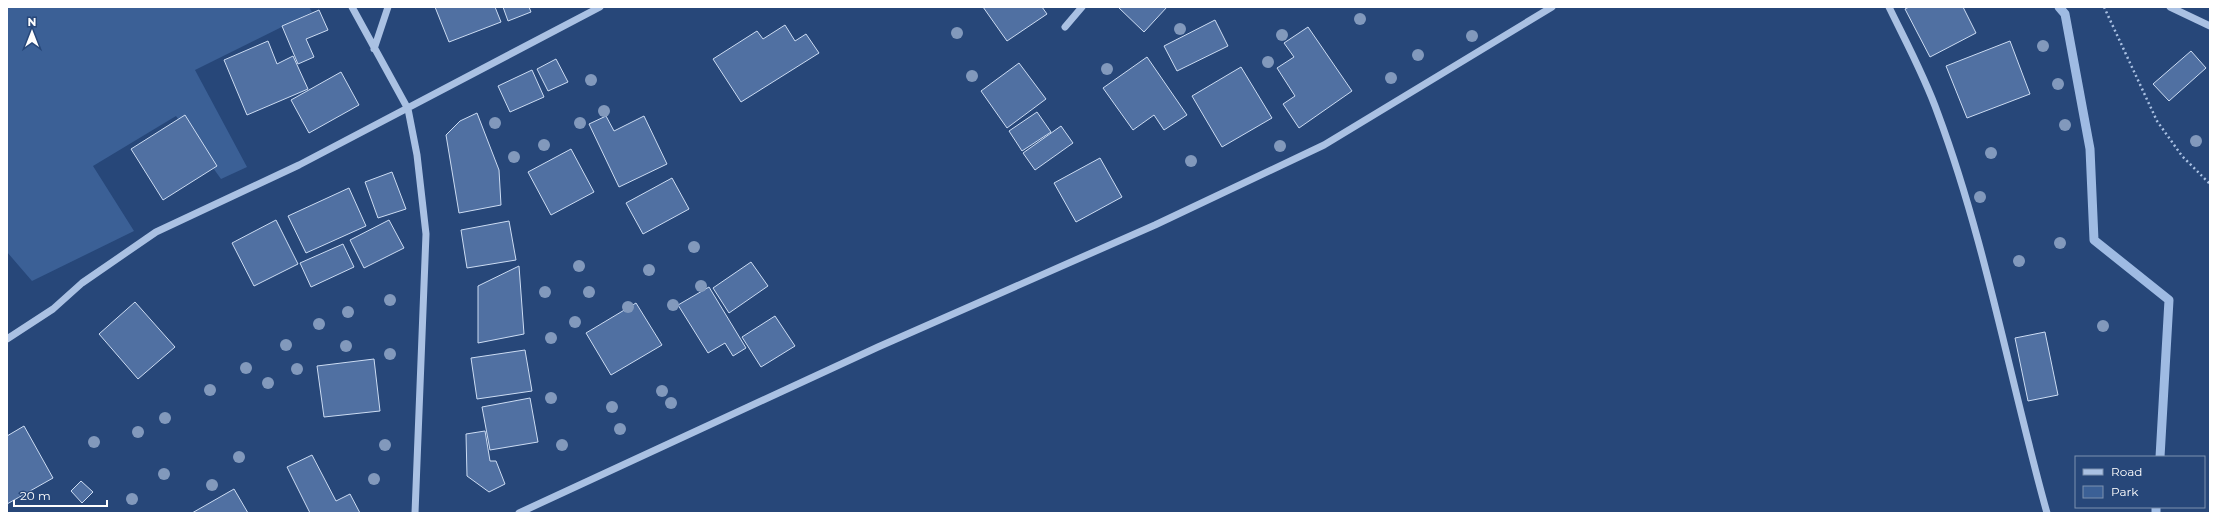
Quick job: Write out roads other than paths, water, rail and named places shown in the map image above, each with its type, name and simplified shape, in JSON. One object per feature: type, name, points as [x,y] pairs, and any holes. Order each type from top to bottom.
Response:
[{"type":"street","points":[[352,7],[408,110],[417,155],[426,234],[417,513]]},
{"type":"street","points":[[374,49],[388,7]]},
{"type":"street","points":[[7,339],[54,309],[82,283],[156,232],[299,165],[408,110],[600,7]]},
{"type":"street","points":[[1065,27],[1082,7]]},
{"type":"street","points":[[519,513],[878,347],[1155,224],[1324,145],[1552,7]]},
{"type":"street","points":[[1889,7],[1938,113],[1954,158],[2047,513]]},
{"type":"street","points":[[2170,7],[2210,26]]},
{"type":"waterway","points":[[2059,7],[2065,14],[2090,149],[2094,240],[2169,300],[2160,456]]},
{"type":"waterway","points":[[2156,508],[2156,513]]}]
